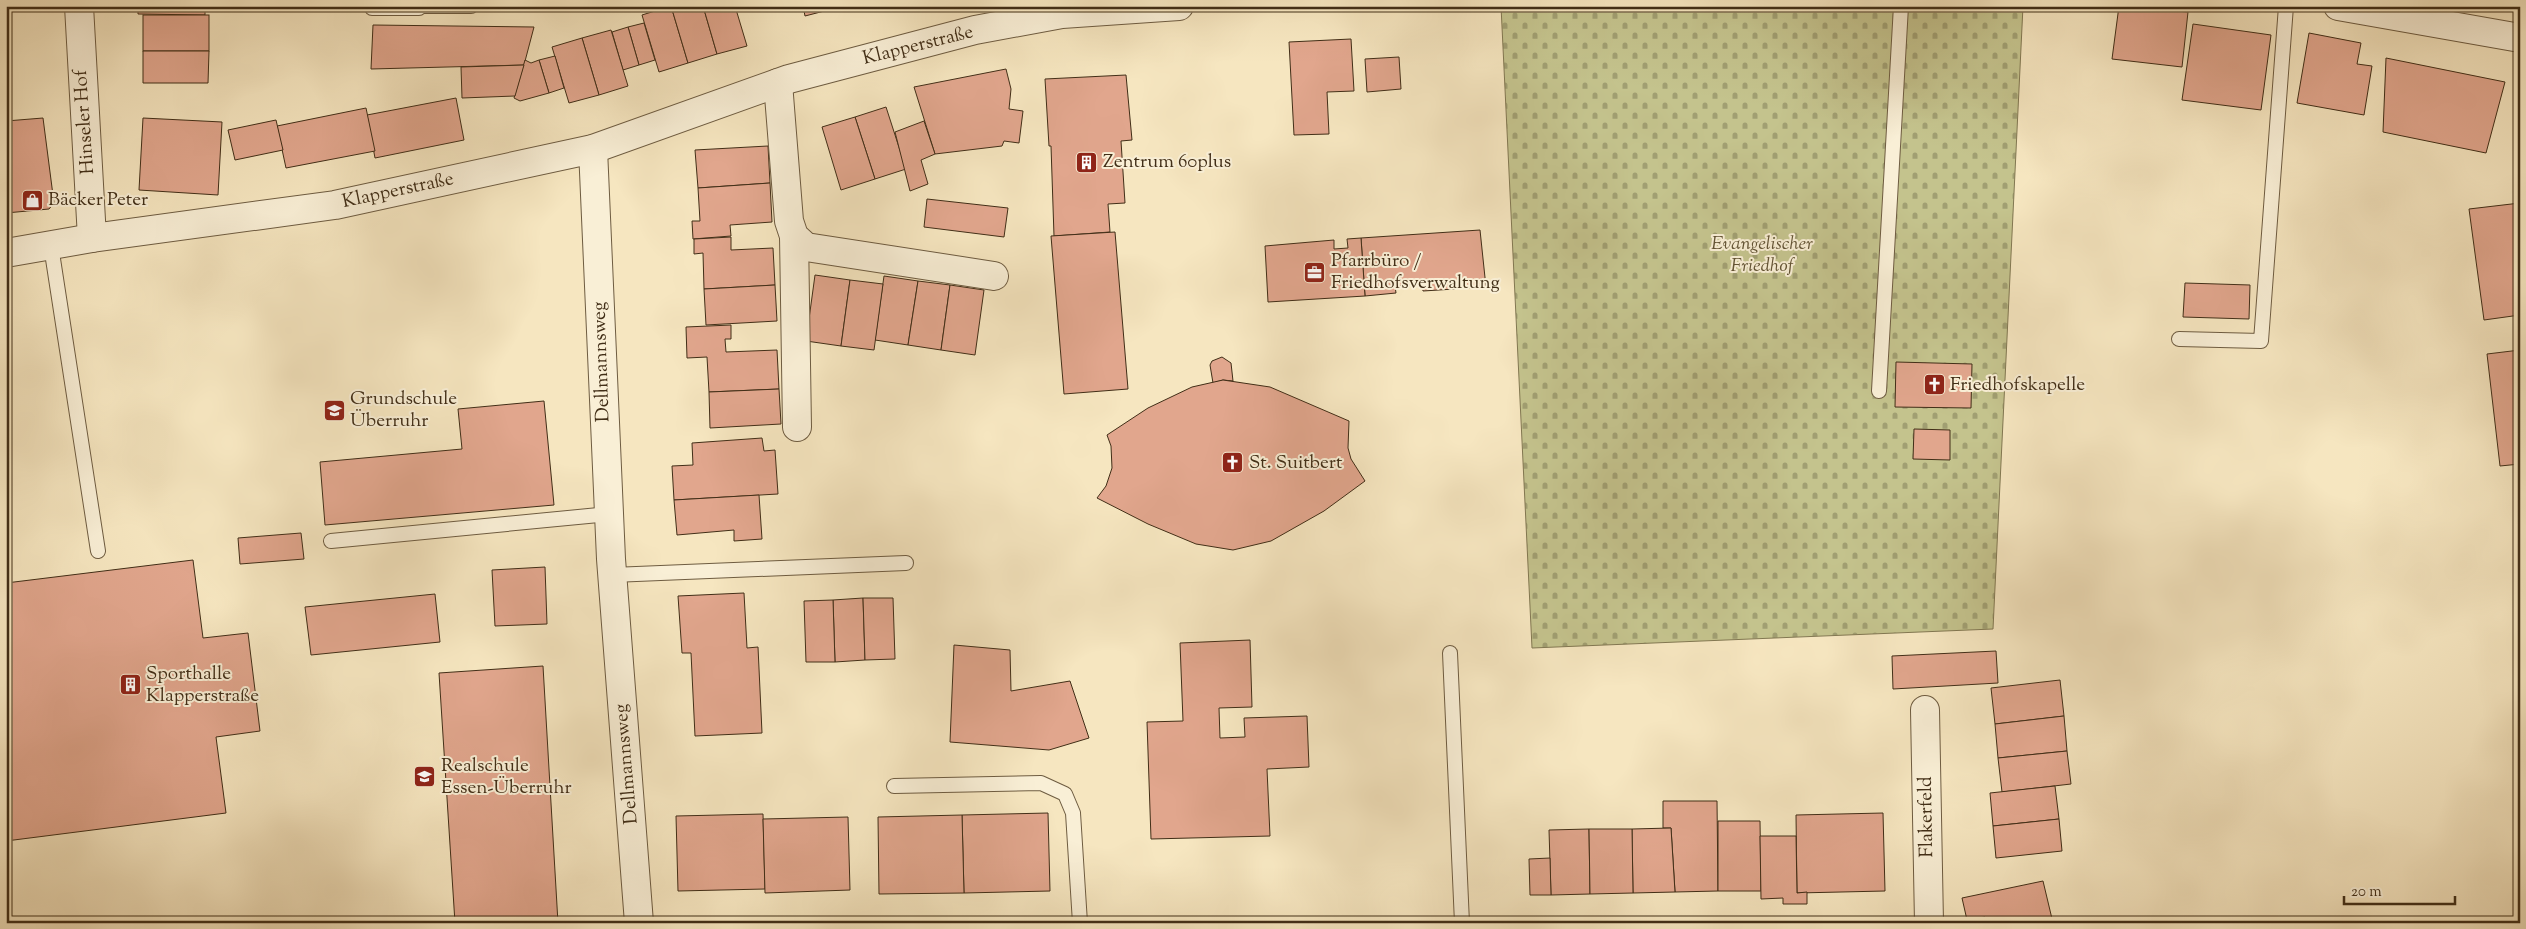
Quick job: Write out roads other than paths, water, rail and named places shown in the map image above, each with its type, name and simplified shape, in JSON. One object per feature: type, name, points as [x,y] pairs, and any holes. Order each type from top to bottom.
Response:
[{"type":"street","name":"Hinseler Hof","points":[[80,6],[92,238]]},
{"type":"street","name":"Klapperstraße","points":[[6,253],[92,238],[335,205],[593,149],[778,83],[975,30],[1061,10],[1179,6]]},
{"type":"street","points":[[2338,6],[2520,38]]},
{"type":"street","points":[[778,83],[789,221],[794,236],[797,427]]},
{"type":"street","name":"Dellmannsweg","points":[[593,149],[612,575],[639,923]]},
{"type":"street","points":[[794,236],[806,247],[994,276]]},
{"type":"street","name":"Flakerfeld","points":[[1925,710],[1929,923]]},
{"type":"lane","points":[[372,8],[471,6]]},
{"type":"lane","points":[[1879,391],[1901,6]]},
{"type":"lane","points":[[2179,339],[2261,341],[2286,6]]},
{"type":"lane","points":[[51,246],[98,551]]},
{"type":"lane","points":[[331,541],[609,514]]},
{"type":"lane","points":[[612,575],[906,563]]},
{"type":"lane","points":[[1450,653],[1462,923]]},
{"type":"lane","points":[[894,786],[1040,783],[1065,794],[1073,813],[1080,923]]},
{"type":"place","name":"Zentrum 60plus","points":[[1087,162]]},
{"type":"place","name":"Bäcker Peter","points":[[32,200]]},
{"type":"place","name":"Pfarrbüro / Friedhofsverwaltung","points":[[1315,272]]},
{"type":"place","name":"Friedhofskapelle","points":[[1934,385]]},
{"type":"place","name":"Grundschule Überruhr","points":[[334,410]]},
{"type":"place","name":"St. Suitbert","points":[[1233,463]]},
{"type":"place","name":"Sporthalle Klapperstraße","points":[[130,685]]},
{"type":"place","name":"Realschule Essen-Überruhr","points":[[425,777]]},
{"type":"park label","name":"Evangelischer Friedhof","points":[[1762,255]]}]
